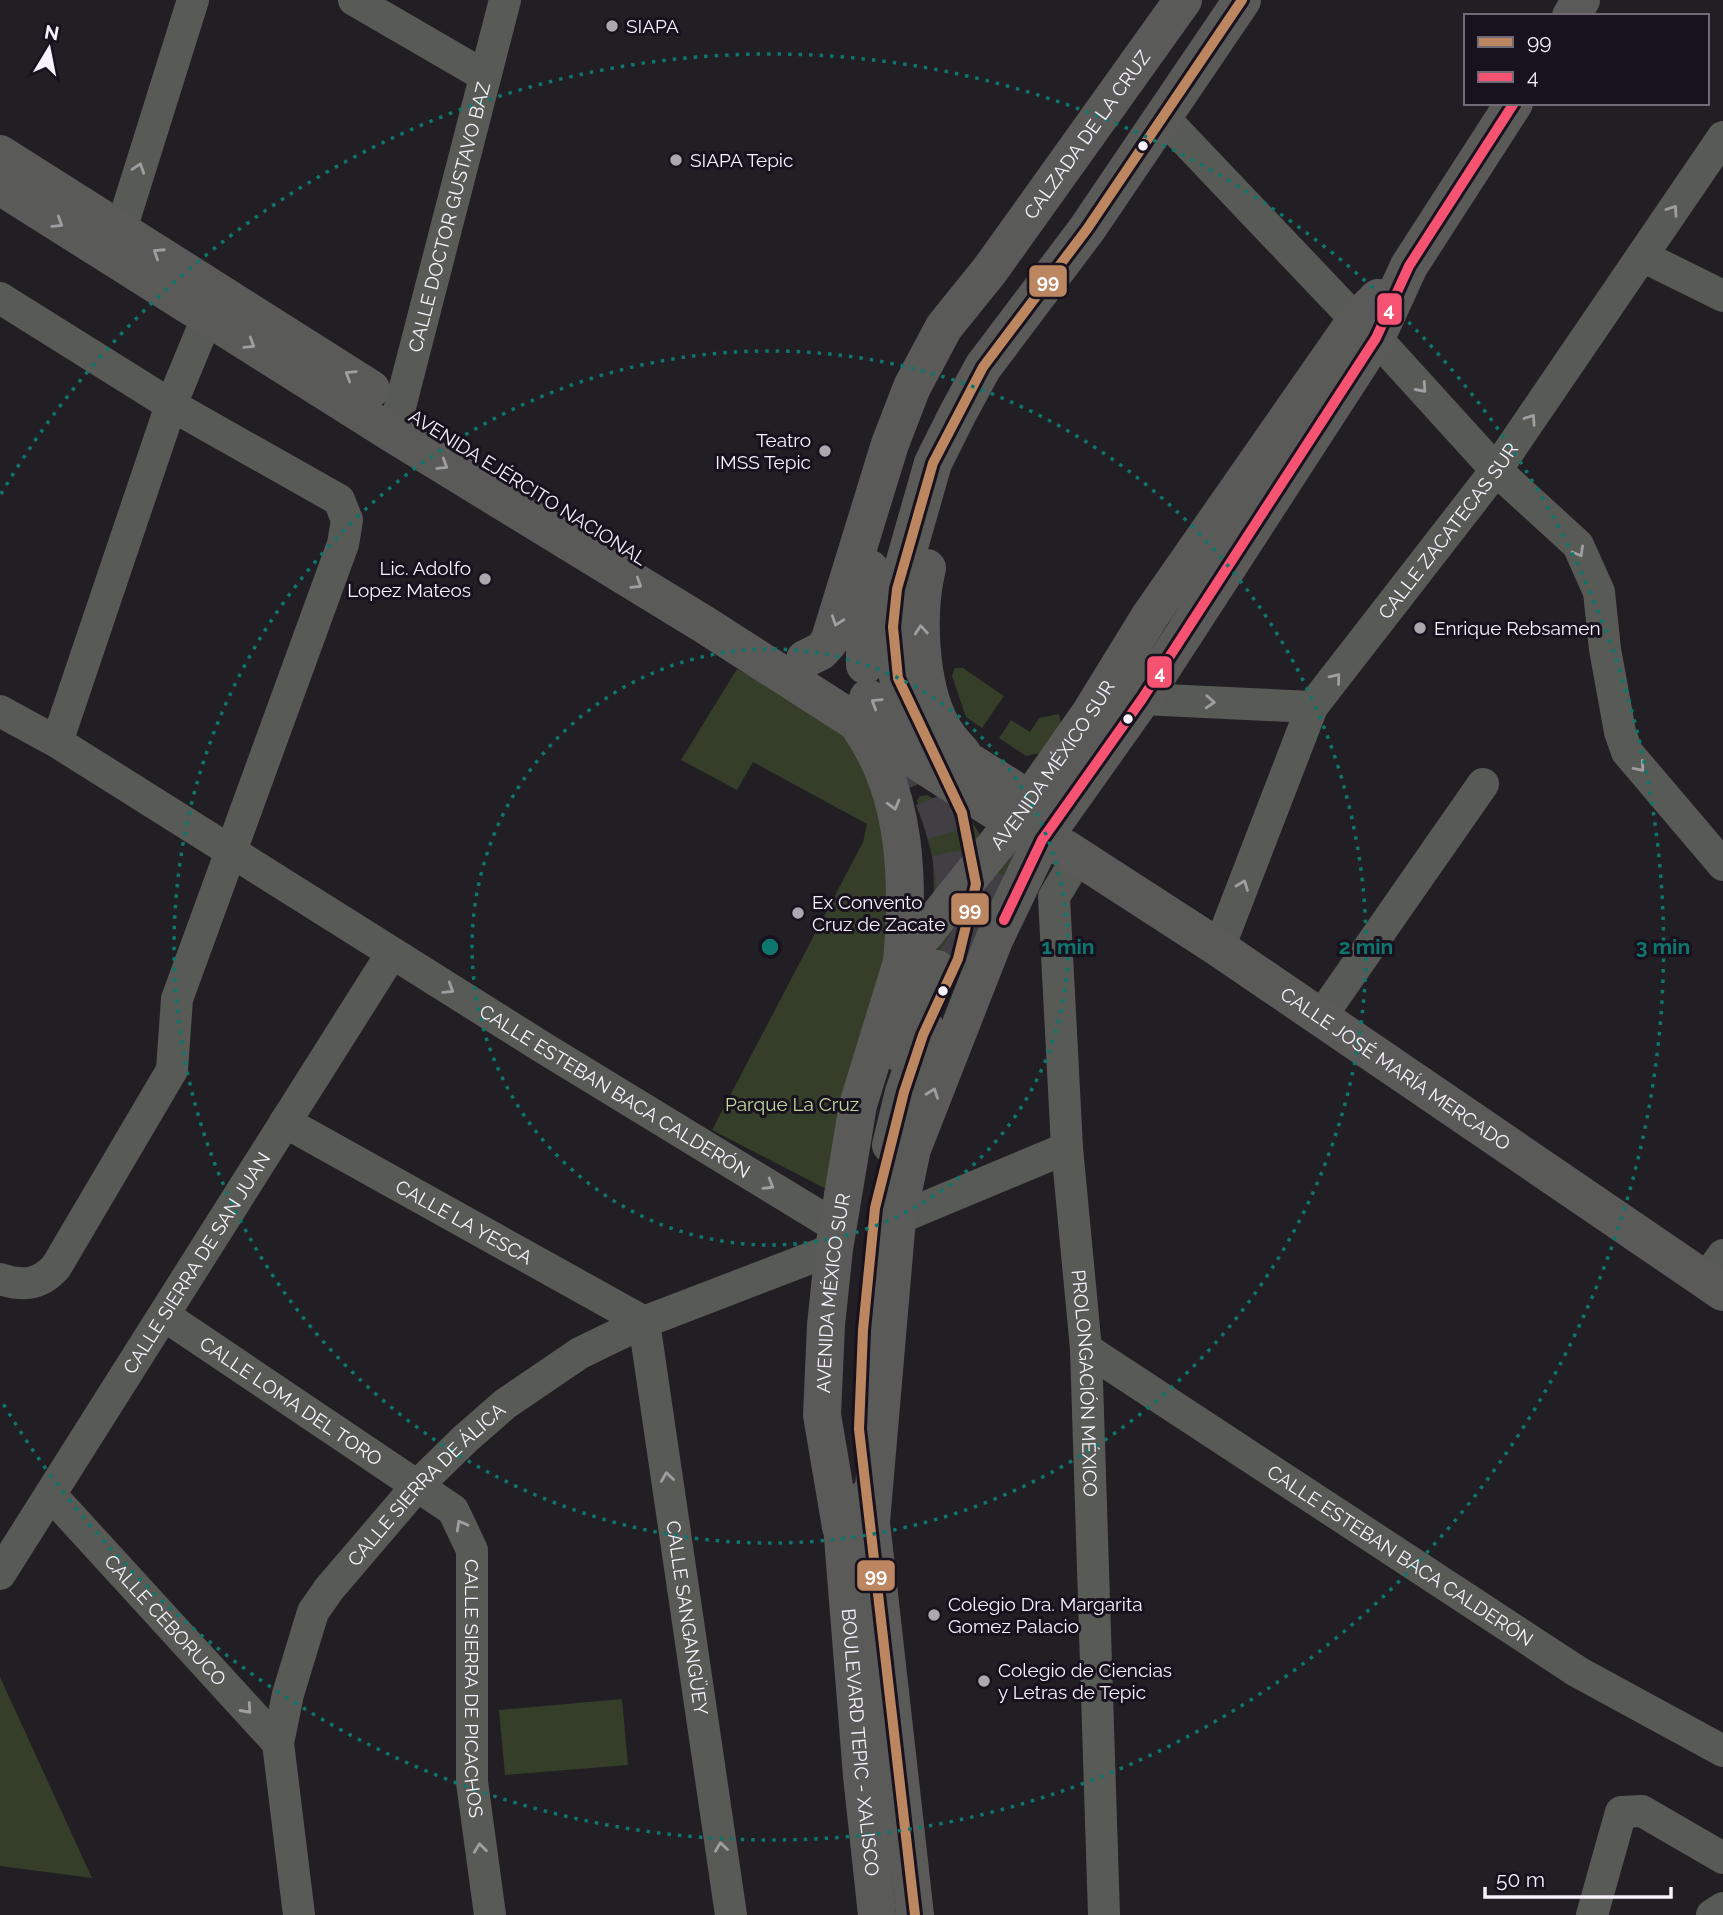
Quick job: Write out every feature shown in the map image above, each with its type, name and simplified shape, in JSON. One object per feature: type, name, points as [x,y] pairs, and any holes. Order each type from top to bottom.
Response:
[{"type":"main road","name":"CALZADA DE LA CRUZ","points":[[990,270],[1183,0]]},
{"type":"main road","points":[[990,270],[953,335],[904,442],[869,572],[882,671],[897,589],[933,463],[958,413],[983,367],[1087,229],[1242,0]]},
{"type":"main road","name":"AVENIDA MÉXICO SUR","points":[[856,1525],[897,1219],[912,1149],[939,1074],[994,940],[1048,830],[1091,712],[1150,616],[1366,329],[1513,105]]},
{"type":"main road","name":"AVENIDA EJÉRCITO NACIONAL","points":[[0,154],[116,242],[397,421],[856,722],[1048,830]]},
{"type":"main road","name":"AVENIDA EJÉRCITO NACIONAL","points":[[0,186],[116,242]]},
{"type":"main road","points":[[967,760],[942,728],[933,706],[922,636],[920,598],[955,478],[979,423],[1087,229]]},
{"type":"main road","points":[[1142,657],[1409,266]]},
{"type":"main road","points":[[805,659],[821,651],[829,642],[890,444],[912,387],[944,327],[990,270]]},
{"type":"main road","name":"AVENIDA MÉXICO SUR","points":[[856,1525],[822,1415],[826,1325],[836,1238],[858,1105],[931,967],[1048,830],[1142,699],[1366,329]]},
{"type":"main road","name":"AVENIDA EJÉRCITO NACIONAL","points":[[397,421],[805,659],[967,760],[1048,830]]},
{"type":"main road","points":[[856,722],[885,767],[901,828],[905,931],[931,967],[880,1099],[852,1213],[839,1327],[837,1410],[856,1525]]},
{"type":"main road","name":"CALLE JOSÉ MARÍA MERCADO","points":[[1048,830],[1320,1018],[1717,1276]]},
{"type":"main road","name":"BOULEVARD TEPIC - XALISCO","points":[[856,1525],[862,1776],[877,1915]]},
{"type":"main road","name":"BOULEVARD TEPIC - XALISCO","points":[[856,1525],[915,1915]]},
{"type":"street","points":[[116,242],[193,0]]},
{"type":"street","points":[[354,0],[485,76]]},
{"type":"street","name":"CALLE DOCTOR GUSTAVO BAZ","points":[[397,421],[505,0]]},
{"type":"street","points":[[1162,116],[1366,329],[1496,470],[1578,545],[1599,592],[1605,649],[1620,732],[1627,752],[1723,864]]},
{"type":"street","name":"CALLE ZACATECAS SUR","points":[[1219,948],[1312,707],[1496,470],[1723,137]]},
{"type":"street","points":[[1642,256],[1723,296]]},
{"type":"street","points":[[0,298],[171,405],[339,500],[347,520],[344,544],[233,853],[177,999],[172,1070],[56,1267],[37,1282],[21,1285],[0,1279]]},
{"type":"street","points":[[57,742],[171,405],[212,304]]},
{"type":"street","points":[[1142,699],[1312,707]]},
{"type":"street","name":"CALLE ESTEBAN BACA CALDERÓN","points":[[0,710],[57,742],[313,901],[836,1238]]},
{"type":"street","points":[[1320,1018],[1483,784]]},
{"type":"street","name":"PROLONGACIÓN MÉXICO","points":[[1048,830],[1067,1148],[1086,1349],[1104,1915]]},
{"type":"street","name":"CALLE SIERRA DE SAN JUAN","points":[[0,1574],[52,1496],[392,953]]},
{"type":"street","name":"CALLE LA YESCA","points":[[285,1122],[644,1322]]},
{"type":"street","points":[[897,1219],[1067,1148]]},
{"type":"street","name":"CALLE SIERRA DE ÁLICA","points":[[299,1915],[278,1743],[288,1694],[313,1612],[417,1486],[505,1404],[580,1353],[836,1238]]},
{"type":"street","name":"CALLE LOMA DEL TORO","points":[[165,1316],[417,1486]]},
{"type":"street","name":"CALLE SANGANGÜEY","points":[[644,1322],[731,1915]]},
{"type":"street","name":"CALLE ESTEBAN BACA CALDERÓN","points":[[1086,1349],[1578,1672],[1723,1751]]},
{"type":"street","name":"CALLE SIERRA DE PICACHOS","points":[[417,1486],[453,1510],[472,1550],[472,1782],[490,1915]]},
{"type":"street","name":"CALLE CEBORUCO","points":[[52,1496],[278,1743]]},
{"type":"street","points":[[1592,1915],[1621,1812],[1642,1811],[1723,1858]]},
{"type":"street","points":[[1712,1915],[1723,1908]]},
{"type":"green space","points":[[955,668],[963,668],[1004,696],[982,728],[966,717],[952,676]]},
{"type":"green space","name":"Parque La Cruz","points":[[737,669],[844,729],[912,853],[830,1191],[712,1130],[863,842],[867,824],[753,762],[737,790],[681,760]]},
{"type":"green space","points":[[1059,714],[1062,729],[1046,752],[1026,756],[999,738],[1011,720],[1030,732],[1039,718]]},
{"type":"green space","points":[[927,795],[967,817],[983,841],[934,895],[933,859],[917,801],[920,796]]},
{"type":"green space","points":[[1015,847],[1021,848],[963,973],[945,965],[924,971],[941,943]]},
{"type":"green space","points":[[0,1677],[92,1878],[0,1866]]},
{"type":"green space","points":[[622,1699],[628,1765],[505,1775],[499,1710]]},
{"type":"tunnel","points":[[910,746],[945,830],[954,873],[954,919]]},
{"type":"tunnel","points":[[958,959],[1030,834]]},
{"type":"transit line","name":"99","points":[[915,1915],[859,1429],[863,1330],[875,1208],[904,1092],[923,1035],[958,959],[976,884],[962,813],[898,678],[893,627],[897,589],[933,463],[983,367],[1087,229],[1242,0]]},
{"type":"transit line","name":"4","points":[[1004,920],[1042,840],[1142,699],[1376,338],[1409,266],[1513,105]]},
{"type":"place","name":"SIAPA","points":[[612,26]]},
{"type":"place","name":"SIAPA Tepic","points":[[676,160]]},
{"type":"place","name":"Teatro IMSS Tepic","points":[[825,451]]},
{"type":"place","name":"Lic. Adolfo Lopez Mateos","points":[[485,579]]},
{"type":"place","name":"Enrique Rebsamen","points":[[1420,628]]},
{"type":"place","name":"Ex Convento Cruz de Zacate","points":[[798,913]]},
{"type":"place","name":"Colegio Dra. Margarita Gomez Palacio","points":[[934,1615]]},
{"type":"place","name":"Colegio de Ciencias y Letras de Tepic","points":[[984,1681]]}]
